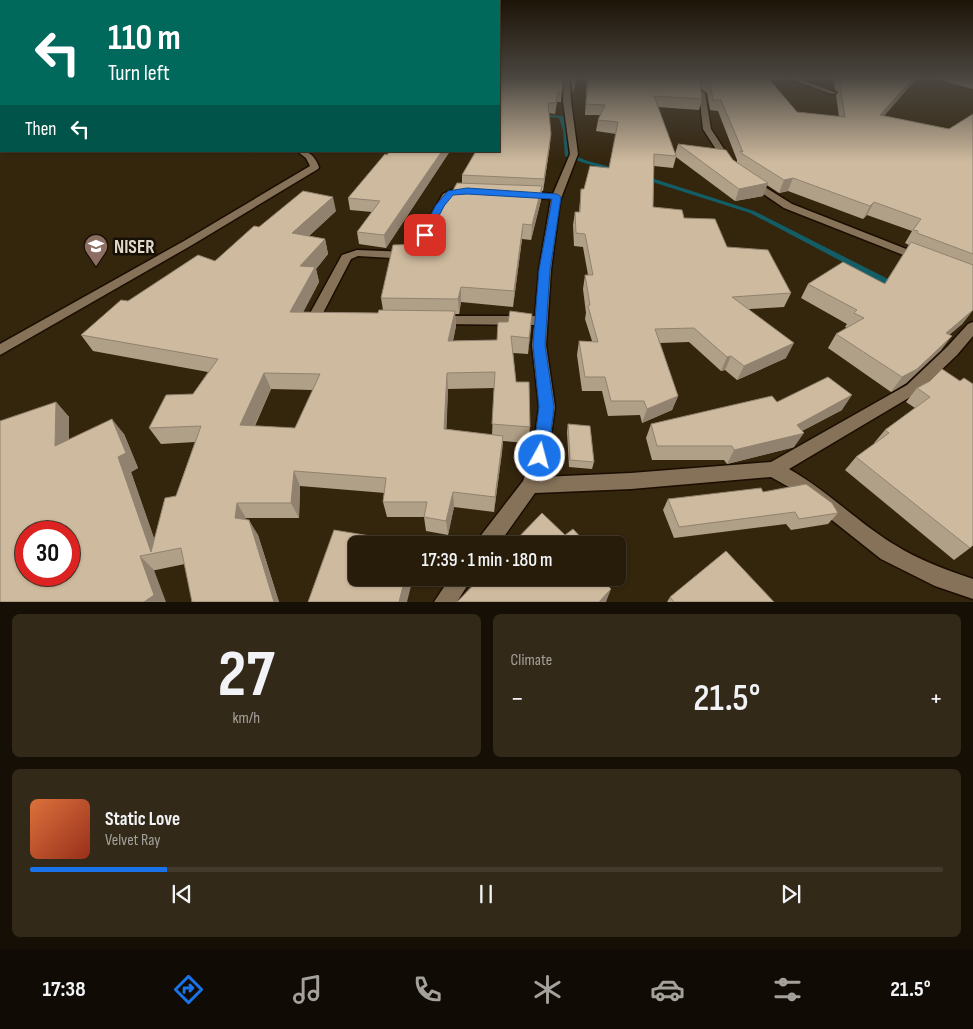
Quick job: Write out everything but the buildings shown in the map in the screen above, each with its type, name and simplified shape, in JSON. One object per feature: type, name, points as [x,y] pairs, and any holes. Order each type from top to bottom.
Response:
[{"type":"street","points":[[492,536],[530,484],[540,456],[546,407],[539,345],[545,270],[557,197],[573,157],[568,106]]},
{"type":"street","points":[[703,106],[706,129],[737,171],[788,206],[930,261]]},
{"type":"street","points":[[0,350],[205,233],[315,167],[310,157],[302,152]]},
{"type":"street","points":[[335,320],[314,317],[346,257],[357,253],[409,256],[414,254],[446,196],[454,192],[476,192]]},
{"type":"street","points":[[511,193],[557,197]]},
{"type":"street","points":[[424,320],[541,321]]},
{"type":"street","points":[[530,484],[631,481],[773,469],[912,389],[952,351],[973,327]]},
{"type":"street","points":[[773,469],[800,484],[888,552],[942,579],[973,589]]},
{"type":"street","points":[[444,602],[456,586]]},
{"type":"waterway","points":[[540,115],[561,117],[565,130],[567,155],[619,170]]},
{"type":"waterway","points":[[645,178],[752,212],[895,286]]},
{"type":"place","name":"NISER","points":[[96,267]]},
{"type":"route","points":[[425,235],[440,205],[446,196],[451,193],[467,191],[557,197],[554,201],[545,270],[539,345],[546,407],[540,456]]}]
